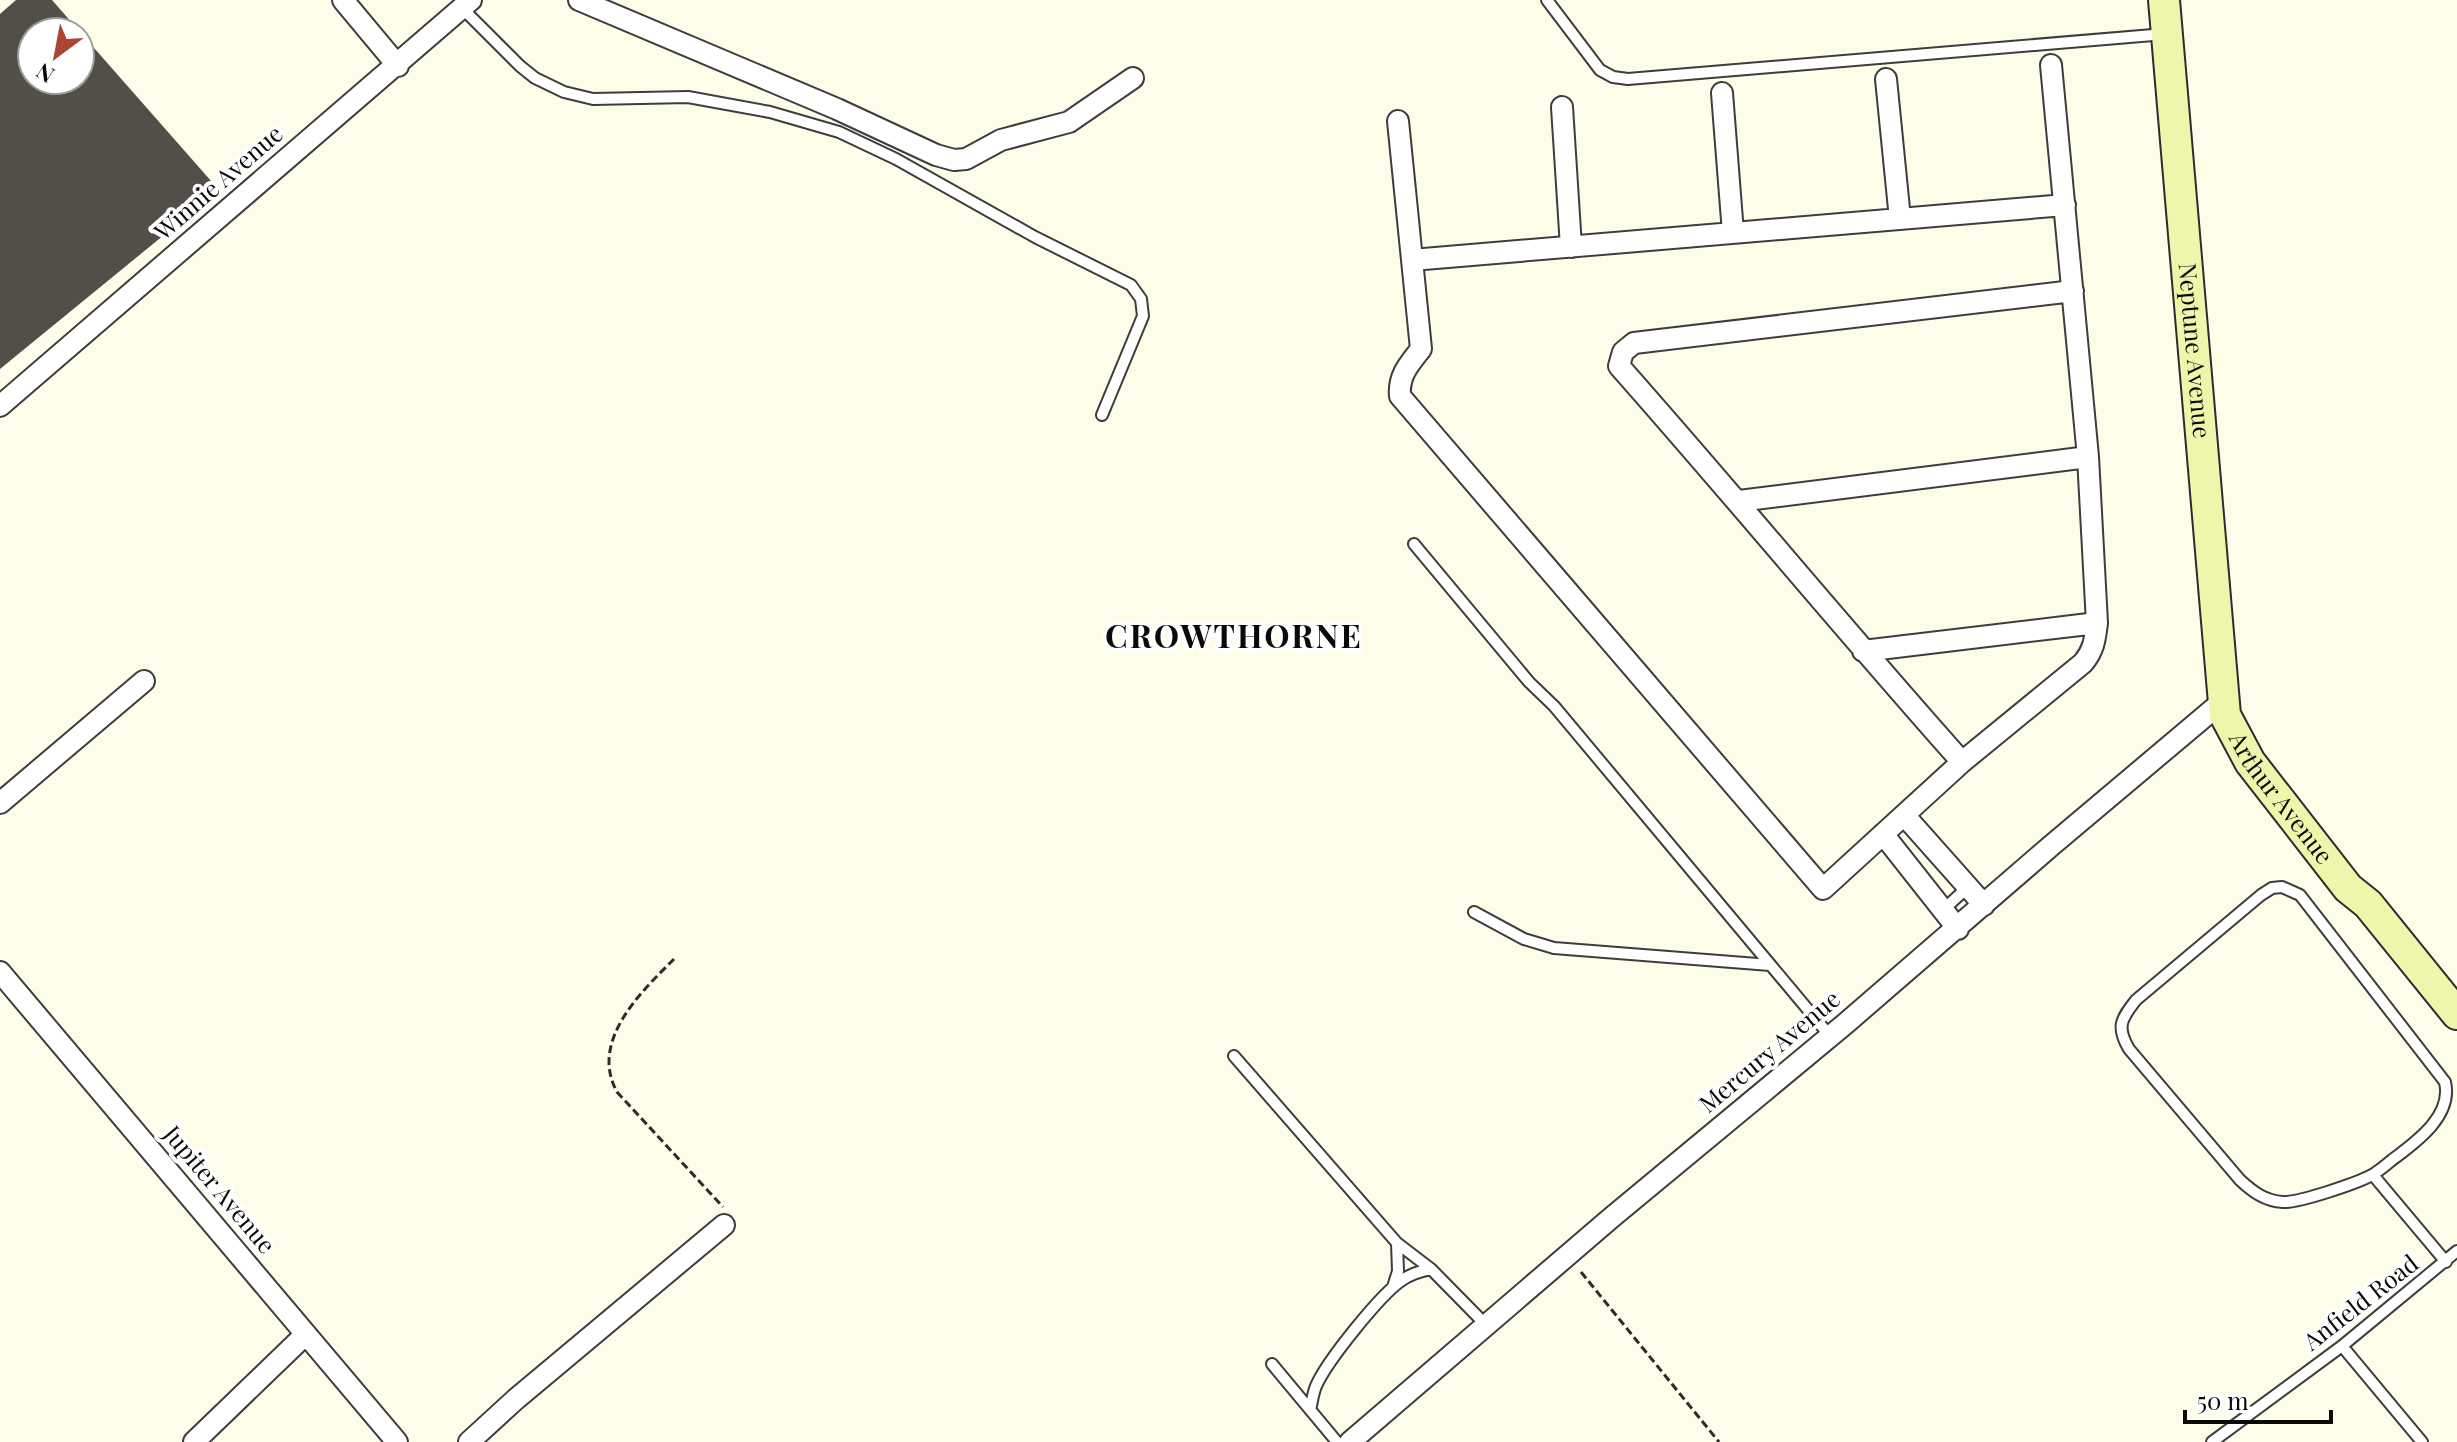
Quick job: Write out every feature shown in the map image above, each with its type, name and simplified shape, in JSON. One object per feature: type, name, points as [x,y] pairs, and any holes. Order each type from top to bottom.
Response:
[{"type":"main road","name":"Neptune Avenue","points":[[2164,0],[2223,701]]},
{"type":"main road","name":"Arthur Avenue","points":[[2223,701],[2225,715],[2250,762],[2348,888],[2361,912],[2457,1037]]},
{"type":"main road","name":"Arthur Avenue","points":[[2348,888],[2368,904],[2457,1014]]},
{"type":"street","points":[[343,0],[398,66]]},
{"type":"street","points":[[579,0],[837,109],[936,155],[954,160],[966,159],[1001,140],[1069,122],[1133,78]]},
{"type":"street","name":"Winnie Avenue","points":[[0,406],[467,4]]},
{"type":"street","points":[[1398,121],[1421,349],[1405,369],[1399,384],[1400,396],[1823,889],[1962,762],[2083,663],[2091,653],[2097,623],[2088,457],[2051,65]]},
{"type":"street","points":[[1886,79],[1900,219]]},
{"type":"street","points":[[1722,93],[1733,233]]},
{"type":"street","points":[[1562,107],[1571,247]]},
{"type":"street","points":[[1412,260],[2065,205]]},
{"type":"street","points":[[1962,762],[1619,366],[1623,352],[1634,343],[2073,291]]},
{"type":"street","points":[[1739,501],[2088,457]]},
{"type":"street","points":[[1863,651],[2097,623]]},
{"type":"street","points":[[0,803],[144,681]]},
{"type":"street","name":"Mercury Avenue","points":[[1350,1442],[2223,701]]},
{"type":"street","points":[[1904,815],[1984,905]]},
{"type":"street","points":[[1883,834],[1958,929]]},
{"type":"street","name":"Jupiter Avenue","points":[[0,972],[397,1442]]},
{"type":"street","points":[[469,1442],[724,1225]]},
{"type":"street","points":[[194,1442],[306,1334]]},
{"type":"lane","points":[[1547,0],[1594,64],[1613,77],[1628,79],[2167,33]]},
{"type":"lane","points":[[467,4],[520,66],[535,78],[564,92],[593,99],[688,97],[770,112],[839,132],[896,159],[1035,237],[1131,285],[1141,299],[1143,316],[1102,415]]},
{"type":"lane","points":[[1414,544],[1830,1036]]},
{"type":"lane","points":[[1943,910],[1968,887]]},
{"type":"lane","points":[[2282,887],[2300,895],[2445,1082],[2447,1093],[2440,1114],[2416,1142],[2373,1175],[2292,1202],[2268,1200],[2255,1193],[2240,1180],[2123,1039],[2122,1021],[2136,1000],[2272,888],[2282,887]]},
{"type":"lane","points":[[1474,912],[1524,939],[1554,948],[1770,965]]},
{"type":"lane","points":[[1234,1056],[1397,1243],[1431,1269],[1486,1325]]},
{"type":"lane","points":[[2373,1175],[2446,1262]]},
{"type":"lane","points":[[1392,1288],[1398,1271],[1397,1243]]},
{"type":"lane","name":"Anfield Road","points":[[2212,1442],[2342,1346],[2457,1251]]},
{"type":"lane","points":[[1310,1410],[1315,1389],[1330,1362],[1378,1302],[1402,1280],[1431,1269]]},
{"type":"lane","points":[[2342,1346],[2422,1442]]},
{"type":"lane","points":[[1272,1364],[1337,1442]]},
{"type":"path","points":[[674,959],[648,986],[618,1027],[608,1063],[611,1080],[617,1092],[722,1204],[724,1225]]},
{"type":"path","points":[[1568,1256],[1719,1442]]},
{"type":"building","points":[[16,0],[52,0],[66,16],[16,16],[16,96],[96,96],[96,50],[219,190],[0,369],[0,14]]},
{"type":"district","name":"CROWTHORNE","points":[[1234,637]]}]
